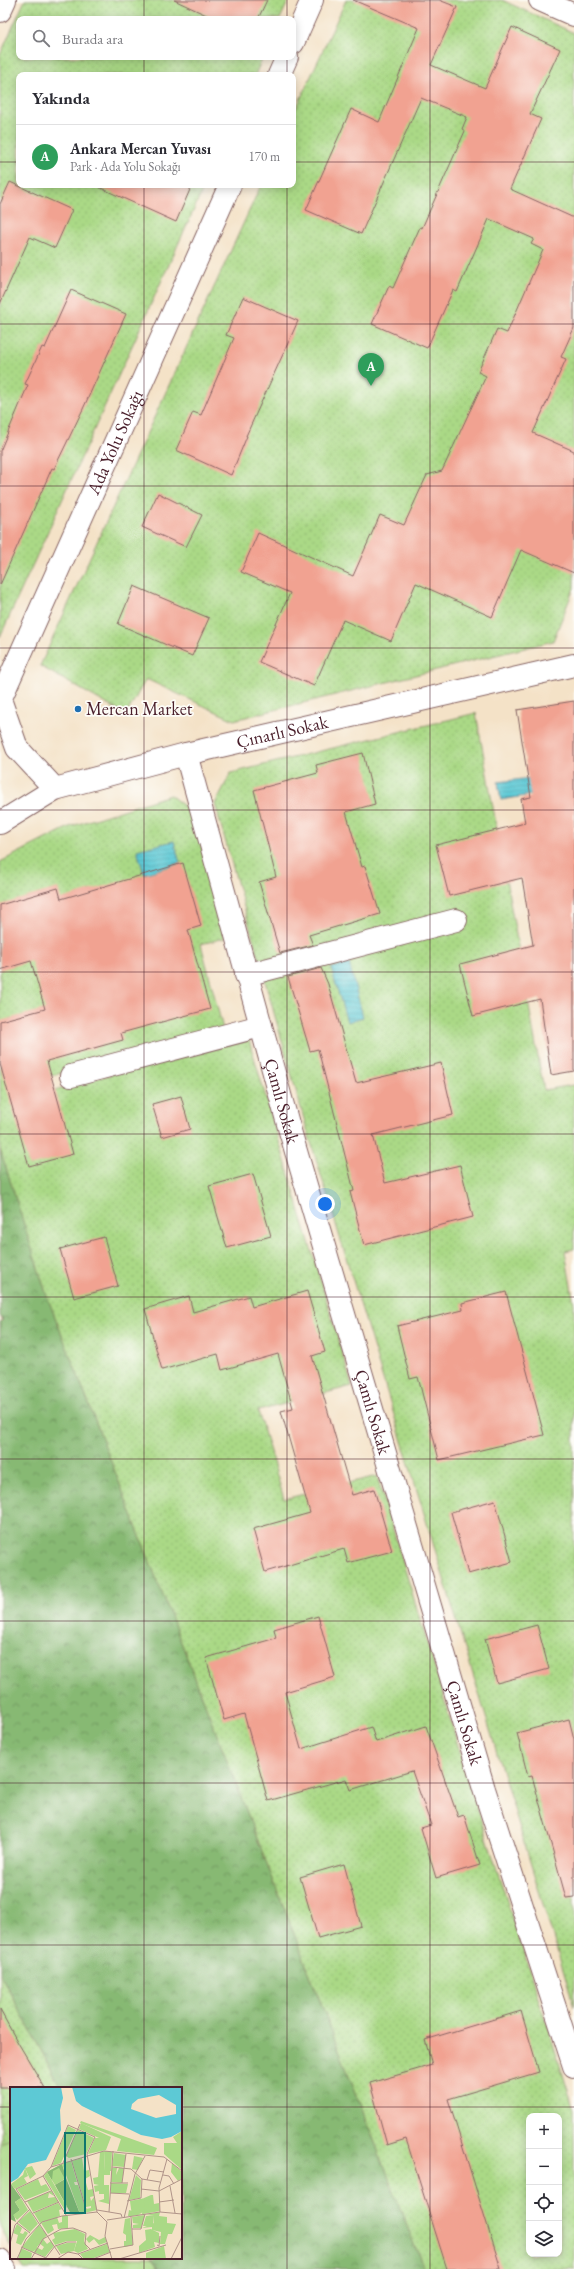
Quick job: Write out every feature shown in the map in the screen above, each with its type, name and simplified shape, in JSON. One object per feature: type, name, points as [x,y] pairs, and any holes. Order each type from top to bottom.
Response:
[{"type":"street","points":[[0,11],[5,0]]},
{"type":"street","points":[[296,36],[312,0]]},
{"type":"street","points":[[540,0],[574,16]]},
{"type":"street","points":[[280,72],[286,60]]},
{"type":"street","name":"Ada Yolu Sokağı","points":[[0,700],[229,188]]},
{"type":"street","name":"Çınarlı Sokak","points":[[0,822],[54,790],[186,754],[574,665]]},
{"type":"street","points":[[0,700],[17,748],[54,790]]},
{"type":"street","name":"Çamlı Sokak","points":[[186,754],[260,1026],[484,1789],[574,2066]]},
{"type":"street","points":[[246,975],[456,920]]},
{"type":"street","points":[[70,1076],[260,1026]]},
{"type":"street","points":[[0,2261],[5,2269]]},
{"type":"green space","points":[[25,0],[289,0],[281,16],[18,16]]},
{"type":"green space","points":[[346,0],[502,0],[574,33],[574,588],[553,641],[234,720],[146,679],[126,715],[40,666],[260,188],[296,188],[296,108]]},
{"type":"green space","points":[[16,20],[16,60],[262,60],[256,72],[16,72],[16,188],[204,188],[0,637],[0,55]]},
{"type":"green space","points":[[476,713],[544,1090],[574,1085],[574,1249],[565,1251],[574,1304],[574,2006],[306,1126],[215,804],[231,773]]},
{"type":"green space","points":[[170,795],[193,813],[225,938],[201,944],[223,1029],[47,1077],[51,1091],[248,1037],[352,1386],[258,1411],[284,1499],[377,1476],[472,1792],[574,2109],[574,2269],[424,2269],[47,1296],[0,1149],[0,862],[69,827]]},
{"type":"green space","points":[[0,1149],[47,1296],[424,2269],[158,2269],[153,2259],[182,2259],[182,2087],[60,2087],[0,1974],[0,1322],[3,1320],[0,1316]]},
{"type":"green space","points":[[0,1974],[60,2087],[10,2087],[10,2138],[0,2143]]},
{"type":"green space","points":[[10,2138],[10,2245],[0,2227],[0,2143]]},
{"type":"green space","points":[[18,2259],[153,2259],[158,2269],[24,2269]]},
{"type":"water","points":[[547,776],[549,792],[501,800],[498,782]]},
{"type":"water","points":[[174,841],[180,863],[144,874],[137,850]]},
{"type":"water","points":[[349,963],[363,1017],[347,1022],[331,968]]},
{"type":"building","points":[[174,0],[267,0],[259,16],[209,16]]},
{"type":"building","points":[[353,0],[439,0],[457,7],[431,65],[485,88],[512,27],[560,49],[530,114],[541,119],[510,189],[574,218],[574,328],[561,357],[566,359],[533,433],[574,451],[574,573],[521,550],[492,617],[416,583],[391,641],[343,620],[314,686],[259,662],[290,593],[241,572],[258,533],[353,576],[380,515],[404,525],[427,475],[442,471],[486,376],[478,372],[497,329],[507,333],[543,250],[531,244],[534,239],[489,219],[457,292],[453,290],[427,348],[372,324],[389,286],[393,288],[420,227],[422,228],[465,131],[462,129],[467,117],[421,98],[361,234],[306,210],[351,109],[379,122],[419,28]]},
{"type":"building","points":[[10,182],[16,185],[16,188],[23,188],[72,210],[55,248],[30,237],[0,304],[0,204]]},
{"type":"building","points":[[101,188],[191,188],[176,222]]},
{"type":"building","points":[[71,290],[126,314],[83,409],[54,469],[52,468],[0,585],[0,451],[28,385],[25,384],[42,347],[45,348]]},
{"type":"building","points":[[243,297],[298,321],[246,436],[231,475],[176,450],[193,412],[201,415],[234,338],[226,335]]},
{"type":"building","points":[[158,493],[202,515],[186,547],[142,527]]},
{"type":"building","points":[[134,586],[209,618],[192,656],[118,624]]},
{"type":"building","points":[[574,701],[574,1071],[551,1075],[540,999],[473,1016],[460,964],[533,945],[522,878],[449,896],[436,845],[525,823],[521,799],[531,797],[517,710]]},
{"type":"building","points":[[363,753],[375,804],[346,812],[362,867],[365,866],[380,914],[309,935],[313,945],[280,953],[259,882],[276,877],[254,790],[318,773],[316,765]]},
{"type":"building","points":[[183,863],[201,926],[188,930],[210,1009],[121,1033],[123,1040],[47,1061],[73,1154],[29,1166],[0,1064],[0,1021],[45,1009],[31,961],[0,970],[0,905],[58,888],[61,899]]},
{"type":"building","points":[[321,968],[328,984],[356,1083],[441,1063],[453,1115],[373,1135],[385,1183],[460,1165],[473,1217],[364,1245],[350,1192],[354,1191],[318,1049],[310,1051],[288,977]]},
{"type":"building","points":[[181,1096],[190,1129],[162,1137],[152,1104]]},
{"type":"building","points":[[253,1174],[271,1236],[227,1248],[209,1186]]},
{"type":"building","points":[[104,1237],[118,1286],[74,1298],[60,1249]]},
{"type":"building","points":[[307,1291],[325,1352],[312,1356],[352,1495],[374,1489],[392,1551],[348,1563],[344,1549],[265,1572],[253,1529],[310,1513],[281,1411],[293,1408],[278,1354],[222,1370],[218,1354],[162,1370],[145,1309],[189,1296],[193,1312],[249,1296],[252,1307]]},
{"type":"building","points":[[506,1292],[544,1435],[439,1460],[418,1377],[410,1379],[397,1326],[463,1310],[462,1303]]},
{"type":"building","points":[[495,1500],[512,1562],[468,1574],[451,1512]]},
{"type":"building","points":[[318,1616],[335,1677],[285,1692],[301,1749],[371,1727],[376,1742],[426,1726],[458,1817],[464,1815],[480,1865],[436,1878],[421,1828],[431,1825],[412,1771],[350,1790],[346,1779],[268,1801],[244,1714],[224,1720],[206,1658],[276,1638],[274,1629]]},
{"type":"building","points":[[537,1625],[549,1669],[497,1683],[485,1639]]},
{"type":"building","points":[[569,1719],[574,1739],[574,1897],[566,1898],[532,1776],[528,1777],[517,1733]]},
{"type":"building","points":[[344,1864],[361,1926],[318,1938],[300,1877]]},
{"type":"building","points":[[0,2010],[44,2087],[0,2088]]},
{"type":"building","points":[[521,2011],[539,2072],[448,2099],[501,2269],[447,2269],[406,2139],[387,2145],[370,2083],[432,2065],[425,2040]]},
{"type":"place","name":"Ankara Mercan Yuvası","points":[[371,386]]},
{"type":"place","name":"Mercan Market","points":[[78,709]]}]
